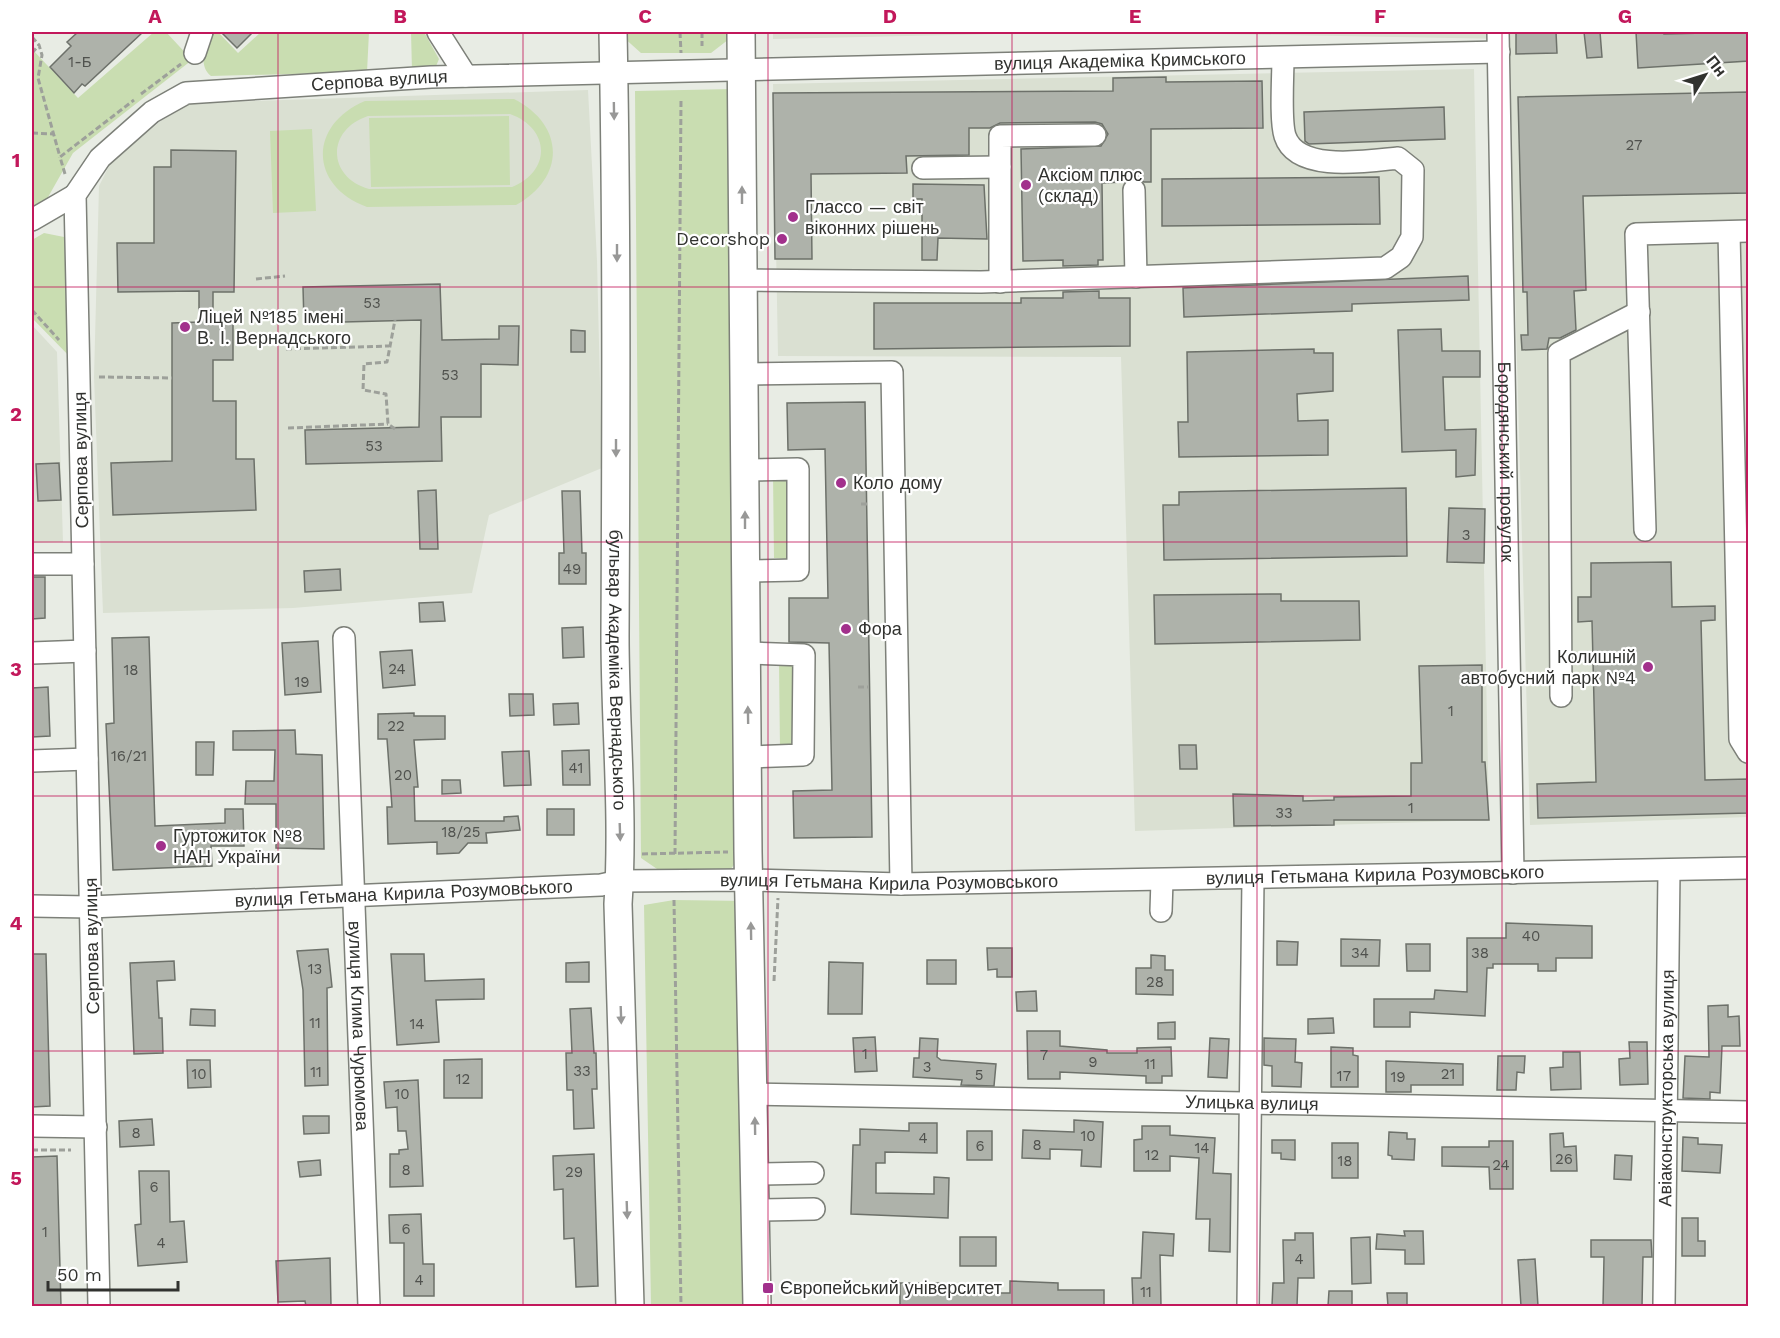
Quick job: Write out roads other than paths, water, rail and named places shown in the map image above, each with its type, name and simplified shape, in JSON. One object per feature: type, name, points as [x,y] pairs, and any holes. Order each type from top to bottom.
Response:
[{"type":"main road","name":"бульвар Академіка Вернадського","points":[[613,32],[617,256],[615,682],[621,854],[618,904],[630,1306]]},
{"type":"main road","points":[[741,32],[749,880],[758,1306]]},
{"type":"street","points":[[195,53],[202,32]]},
{"type":"street","points":[[438,32],[466,76]]},
{"type":"street","name":"вулиця Академіка Кримського","points":[[614,73],[742,72],[1283,58],[1498,42]]},
{"type":"street","name":"Бородянський провулок","points":[[1498,42],[1513,873]]},
{"type":"street","points":[[743,280],[1000,282],[1385,268],[1401,257],[1412,237],[1413,170],[1398,158],[1356,163],[1307,159],[1289,146],[1284,134],[1283,58]]},
{"type":"street","name":"Серпова вулиця","points":[[99,1306],[75,195],[100,158],[152,112],[186,93],[466,76],[614,73]]},
{"type":"street","points":[[1000,282],[1000,136],[1095,135]]},
{"type":"street","points":[[923,168],[1000,167]]},
{"type":"street","points":[[1134,190],[1136,277]]},
{"type":"street","points":[[32,220],[75,195]]},
{"type":"street","points":[[1645,530],[1636,234],[1739,231],[1740,739],[1749,752]]},
{"type":"street","points":[[1561,696],[1559,353],[1639,312]]},
{"type":"street","points":[[743,374],[892,372],[901,884]]},
{"type":"street","points":[[744,470],[798,469],[799,503],[798,570],[745,571]]},
{"type":"street","points":[[32,564],[83,564]]},
{"type":"street","name":"вулиця Клима Чурюмова","points":[[344,638],[369,1306]]},
{"type":"street","points":[[32,652],[85,651]]},
{"type":"street","points":[[747,653],[804,655],[803,756],[748,757]]},
{"type":"street","points":[[32,761],[87,759]]},
{"type":"street","name":"вулиця Гетьмана Кирила Розумовського","points":[[32,906],[90,907],[601,885],[619,882],[749,880],[901,884],[1749,868]]},
{"type":"street","name":"Авіаконструкторська вулиця","points":[[1664,1306],[1669,870]]},
{"type":"street","points":[[1248,1306],[1253,878]]},
{"type":"street","points":[[1161,911],[1162,880]]},
{"type":"street","name":"Улицька вулиця","points":[[754,1094],[1749,1112]]},
{"type":"street","points":[[32,1126],[96,1127]]},
{"type":"street","points":[[755,1174],[813,1173]]},
{"type":"street","points":[[756,1210],[814,1209]]},
{"type":"place","name":"Аксіом плюс (склад)","points":[[1026,185]]},
{"type":"place","name":"Глассо — світ віконних рішень","points":[[793,217]]},
{"type":"place","name":"Decorshop","points":[[782,239]]},
{"type":"place","name":"Ліцей №185 імені В. І. Вернадського","points":[[185,327]]},
{"type":"place","name":"Коло дому","points":[[841,483]]},
{"type":"place","name":"Фора","points":[[846,629]]},
{"type":"place","name":"Колишній автобусний парк №4","points":[[1648,667]]},
{"type":"place","name":"Гуртожиток №8 НАН України","points":[[161,846]]},
{"type":"place","name":"Європейський університет","points":[[768,1288]]}]
